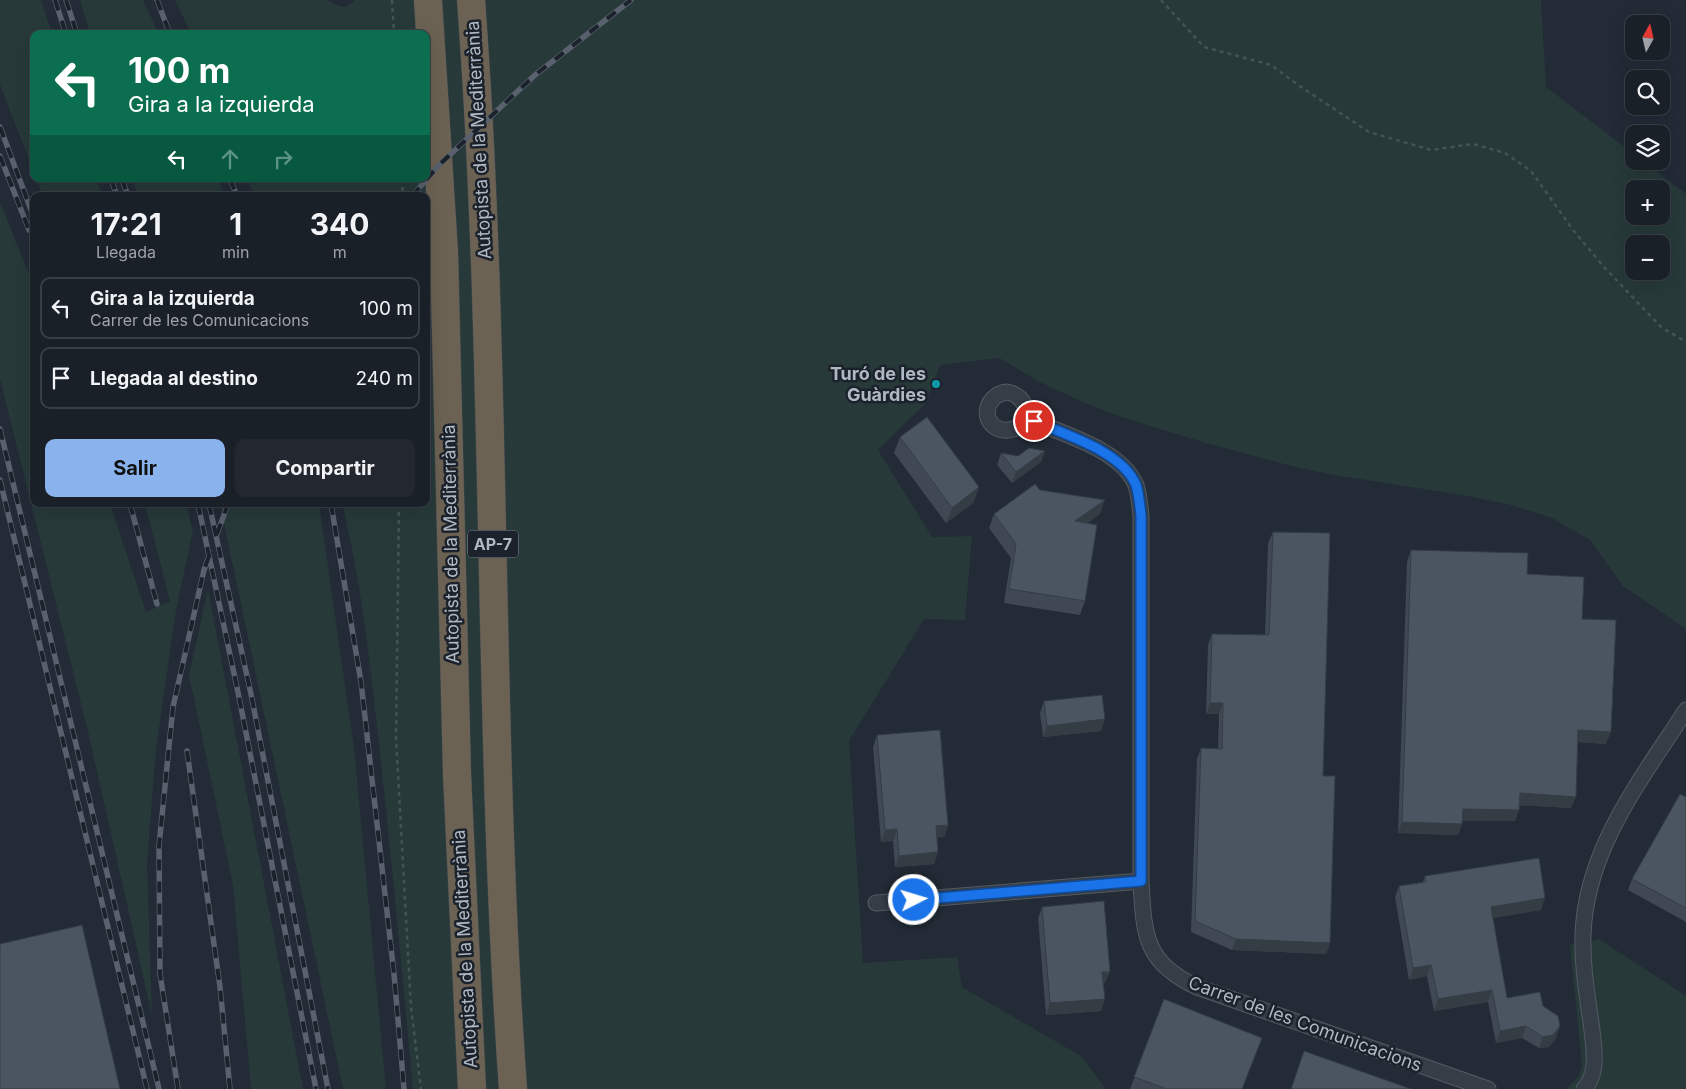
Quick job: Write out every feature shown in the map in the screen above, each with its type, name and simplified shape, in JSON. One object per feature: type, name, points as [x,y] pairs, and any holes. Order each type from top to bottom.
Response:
[{"type":"highway","name":"Autopista de la Mediterrània","points":[[428,0],[430,30]]},
{"type":"highway","name":"Autopista de la Mediterrània","points":[[471,0],[481,158],[490,379],[501,857],[513,1089]]},
{"type":"highway","name":"Autopista de la Mediterrània","points":[[430,32],[444,252],[457,774],[472,1089]]},
{"type":"street","name":"Carrer de les Comunicacions","points":[[1034,421],[1106,453],[1119,461],[1135,484],[1140,500],[1141,881],[1143,925],[1147,941],[1154,953],[1173,974],[1197,987],[1488,1089]]},
{"type":"street","points":[[1584,1089],[1591,1077],[1594,1066],[1594,1049],[1582,943],[1585,903],[1590,883],[1605,842],[1686,710]]},
{"type":"street","points":[[876,903],[1141,881]]},
{"type":"path","points":[[392,0],[394,30]]},
{"type":"path","points":[[1161,0],[1204,46],[1271,65],[1301,88],[1369,132],[1431,150],[1473,144],[1506,153],[1531,171],[1573,230],[1661,327],[1686,342]]},
{"type":"path","points":[[399,507],[396,738],[411,1007],[421,1089]]},
{"type":"shaded area","points":[[0,0],[41,0],[51,30],[30,30],[30,162],[0,85]]},
{"type":"shaded area","points":[[80,0],[143,0],[157,30],[89,30]]},
{"type":"shaded area","points":[[175,0],[328,0],[344,7],[354,0],[1541,0],[1546,87],[1625,147],[1625,170],[1655,170],[1668,180],[1625,180],[1625,225],[1670,225],[1670,182],[1686,194],[1686,629],[1623,586],[1590,540],[1552,518],[1511,505],[1468,496],[1334,475],[1291,466],[1206,443],[1121,417],[1080,401],[1040,382],[999,358],[940,365],[925,404],[878,450],[932,537],[972,536],[965,620],[924,619],[849,741],[863,963],[957,957],[962,987],[1081,1056],[1106,1089],[413,1089],[387,824],[364,619],[343,507],[430,507],[430,192],[253,192],[249,182],[430,182],[430,30],[189,30]]},
{"type":"shaded area","points":[[37,182],[98,182],[101,192],[41,192]]},
{"type":"shaded area","points":[[133,182],[219,182],[223,192],[137,192]]},
{"type":"shaded area","points":[[0,202],[30,276],[30,499],[0,379]]},
{"type":"shaded area","points":[[32,507],[111,507],[146,612],[170,601],[146,507],[187,507],[193,531],[176,611],[156,749],[147,864],[152,1015],[89,736]]},
{"type":"shaded area","points":[[221,507],[319,507],[354,747],[386,1089],[343,1089]]},
{"type":"shaded area","points":[[208,589],[303,1089],[251,1089],[233,885],[189,675]]},
{"type":"shaded area","points":[[1599,939],[1686,996],[1686,1089],[1566,1089],[1579,1076],[1582,1065],[1570,945]]},
{"type":"building","points":[[927,417],[979,487],[952,508],[900,437]]},
{"type":"building","points":[[1029,448],[1045,451],[1016,472],[1001,453],[1018,456]]},
{"type":"building","points":[[1035,484],[1040,490],[1105,500],[1075,521],[1097,525],[1085,601],[1009,589],[1016,544],[994,514]]},
{"type":"building","points":[[1273,532],[1330,533],[1323,776],[1335,776],[1330,943],[1236,939],[1195,921],[1201,748],[1222,749],[1223,703],[1210,703],[1212,634],[1269,635]]},
{"type":"building","points":[[1411,550],[1528,553],[1527,574],[1584,577],[1582,619],[1616,620],[1611,732],[1578,730],[1576,797],[1520,793],[1519,810],[1463,809],[1462,824],[1402,822]]},
{"type":"building","points":[[1102,695],[1105,719],[1047,726],[1044,701]]},
{"type":"building","points":[[940,730],[948,825],[936,826],[938,852],[899,856],[897,829],[885,830],[877,735]]},
{"type":"building","points":[[1680,794],[1686,797],[1686,908],[1632,879]]},
{"type":"building","points":[[1539,858],[1545,898],[1491,907],[1507,998],[1540,992],[1543,1006],[1558,1016],[1560,1026],[1553,1035],[1543,1037],[1526,1026],[1500,1031],[1492,990],[1438,999],[1431,965],[1413,968],[1399,886],[1426,882],[1425,876]]},
{"type":"building","points":[[1104,901],[1110,972],[1102,972],[1105,999],[1050,1003],[1042,907]]},
{"type":"building","points":[[82,925],[120,1089],[0,1089],[0,944]]},
{"type":"building","points":[[1164,999],[1262,1038],[1242,1089],[1167,1089],[1134,1077]]},
{"type":"building","points":[[1304,1051],[1411,1089],[1291,1089]]},
{"type":"railway","points":[[55,0],[65,30]]},
{"type":"railway","points":[[66,0],[76,30]]},
{"type":"railway","points":[[157,0],[168,30]]},
{"type":"railway","points":[[430,175],[535,75],[631,0]]},
{"type":"railway","points":[[0,127],[30,207]]},
{"type":"railway","points":[[0,156],[29,230]]},
{"type":"railway","points":[[112,182],[116,192]]},
{"type":"railway","points":[[123,182],[127,192]]},
{"type":"railway","points":[[231,182],[235,192]]},
{"type":"railway","points":[[415,192],[424,182]]},
{"type":"railway","points":[[0,429],[159,1089]]},
{"type":"railway","points":[[0,480],[147,1089]]},
{"type":"railway","points":[[131,507],[157,604]]},
{"type":"railway","points":[[199,507],[239,697],[316,1089]]},
{"type":"railway","points":[[210,507],[251,694],[328,1089]]},
{"type":"railway","points":[[217,534],[227,507]]},
{"type":"railway","points":[[332,507],[361,682],[394,974],[404,1089]]},
{"type":"railway","points":[[178,1089],[160,974],[159,846],[173,707],[204,570],[209,556]]},
{"type":"railway","points":[[187,751],[220,987],[230,1089]]},
{"type":"place","name":"Turó de les Guàrdies","points":[[936,384]]},
{"type":"route","points":[[914,900],[1141,881],[1140,500],[1135,484],[1119,461],[1106,453],[1034,421]]}]
